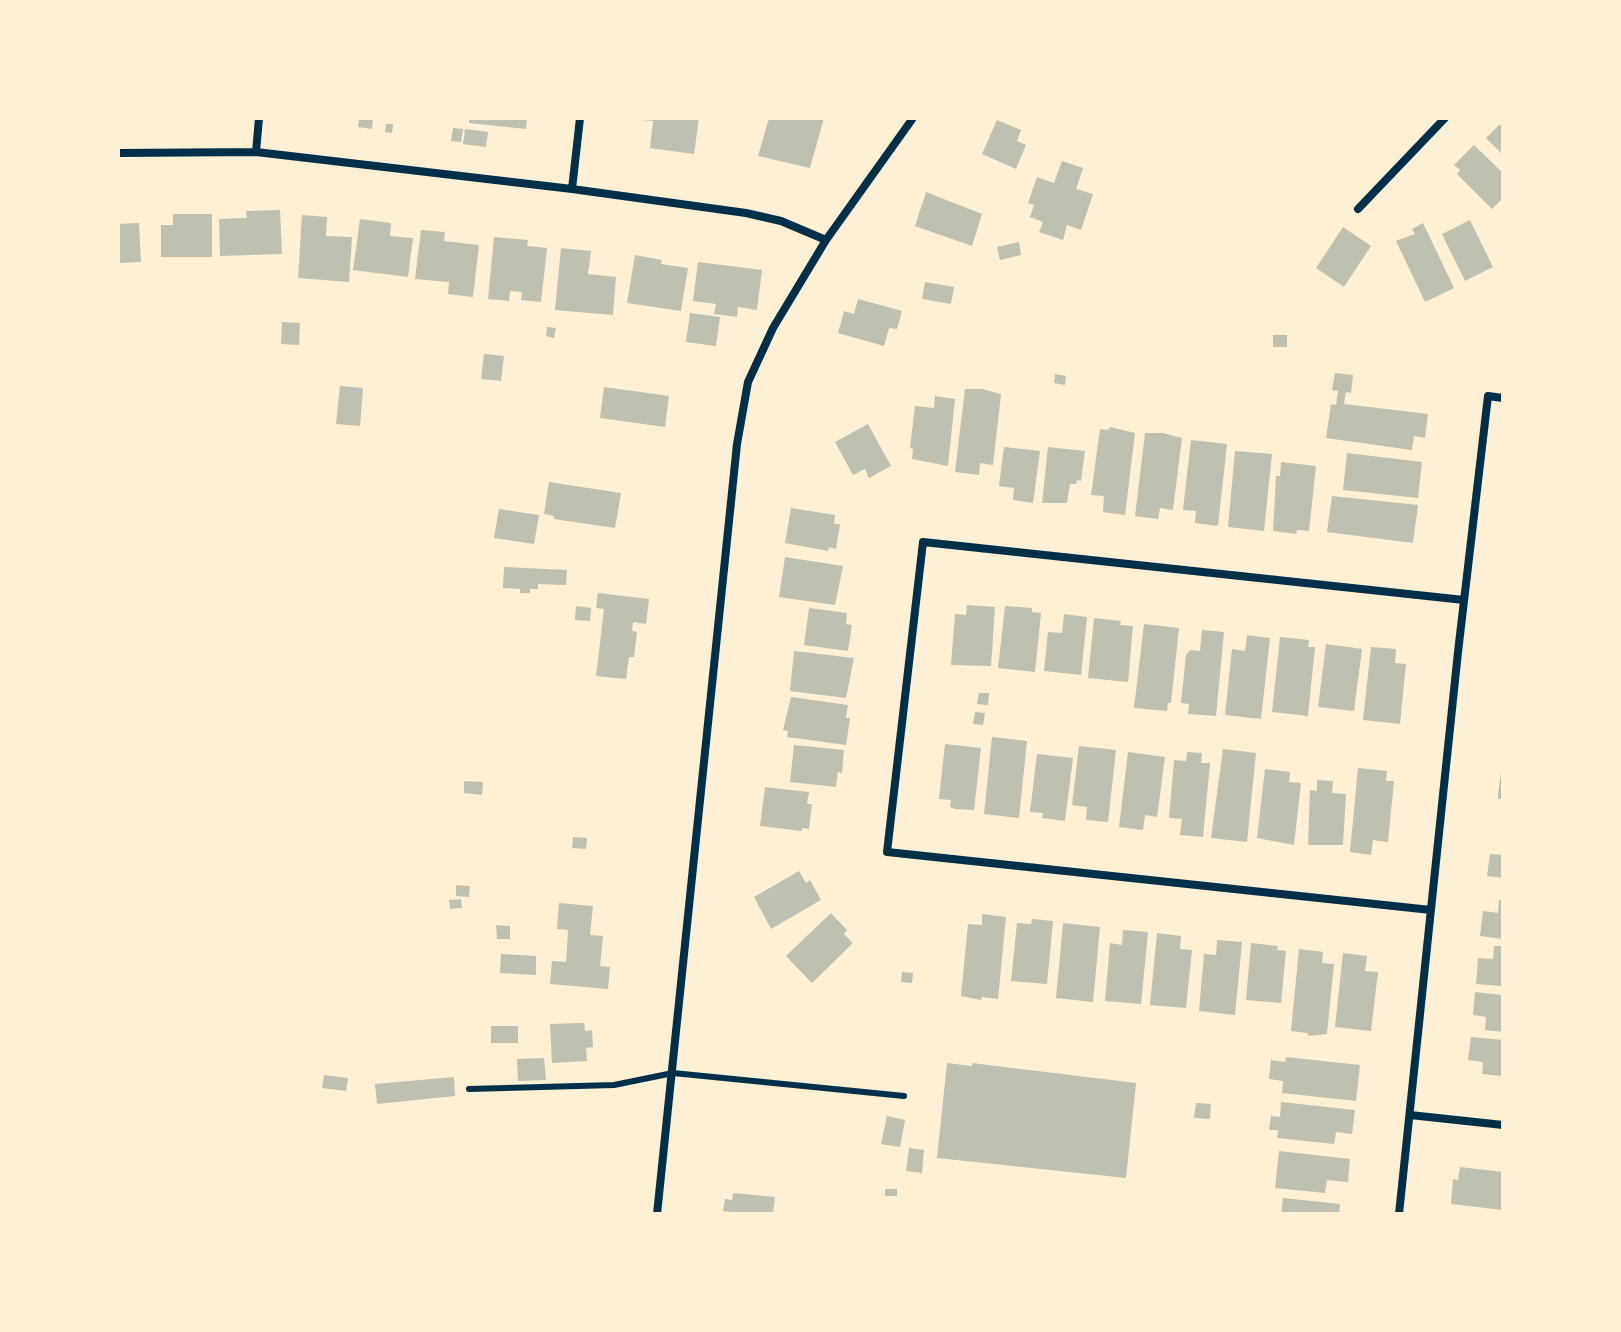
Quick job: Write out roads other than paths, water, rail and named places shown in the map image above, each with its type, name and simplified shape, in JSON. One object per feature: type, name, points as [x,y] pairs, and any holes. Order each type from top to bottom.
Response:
[{"type":"street","points":[[256,152],[259,118]]},
{"type":"street","points":[[572,189],[580,118]]},
{"type":"street","points":[[657,1214],[742,408],[748,382],[773,328],[826,240],[913,118]]},
{"type":"street","points":[[1358,209],[1445,118]]},
{"type":"street","points":[[118,153],[256,152],[572,189],[746,213],[781,221],[826,240]]},
{"type":"street","points":[[1399,1214],[1488,396],[1503,398]]},
{"type":"street","points":[[1431,910],[887,852],[888,839],[923,542],[1464,600]]},
{"type":"street","points":[[1410,1115],[1503,1125]]},
{"type":"lane","points":[[469,1089],[614,1085],[673,1073],[904,1096]]}]
